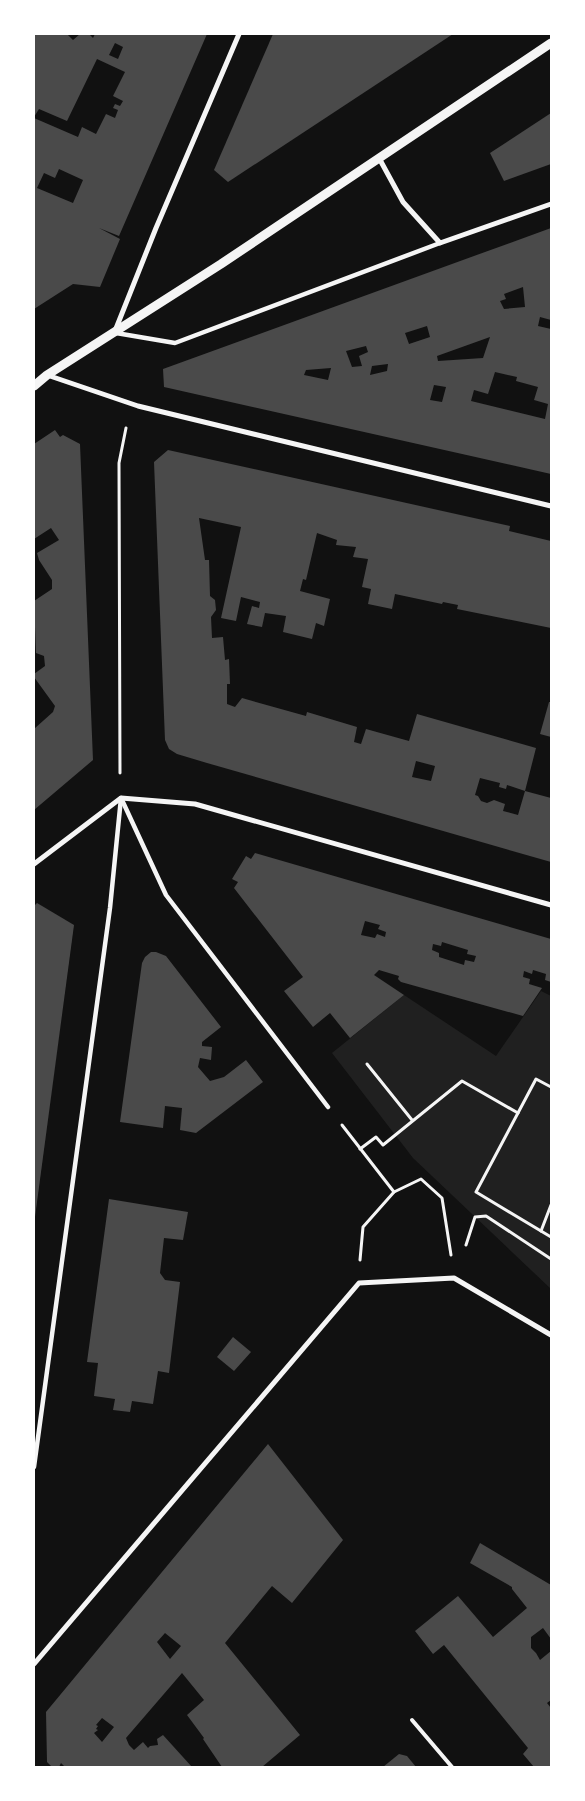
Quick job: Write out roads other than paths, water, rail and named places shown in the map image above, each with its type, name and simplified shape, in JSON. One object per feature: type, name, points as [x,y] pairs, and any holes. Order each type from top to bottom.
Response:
[{"type":"street","points":[[114,333],[156,228],[239,34]]},
{"type":"street","points":[[34,386],[551,43]]},
{"type":"street","points":[[379,157],[403,202],[440,243]]},
{"type":"street","points":[[114,333],[175,343],[440,243],[551,204]]},
{"type":"street","points":[[48,375],[138,406],[551,506]]},
{"type":"street","points":[[34,864],[121,798],[195,804],[551,905]]},
{"type":"street","points":[[121,798],[166,895],[328,1107]]},
{"type":"street","points":[[34,1467],[110,908],[121,798]]},
{"type":"street","points":[[34,1664],[358,1282],[454,1278],[551,1334]]},
{"type":"lane","points":[[412,1720],[452,1767]]}]
